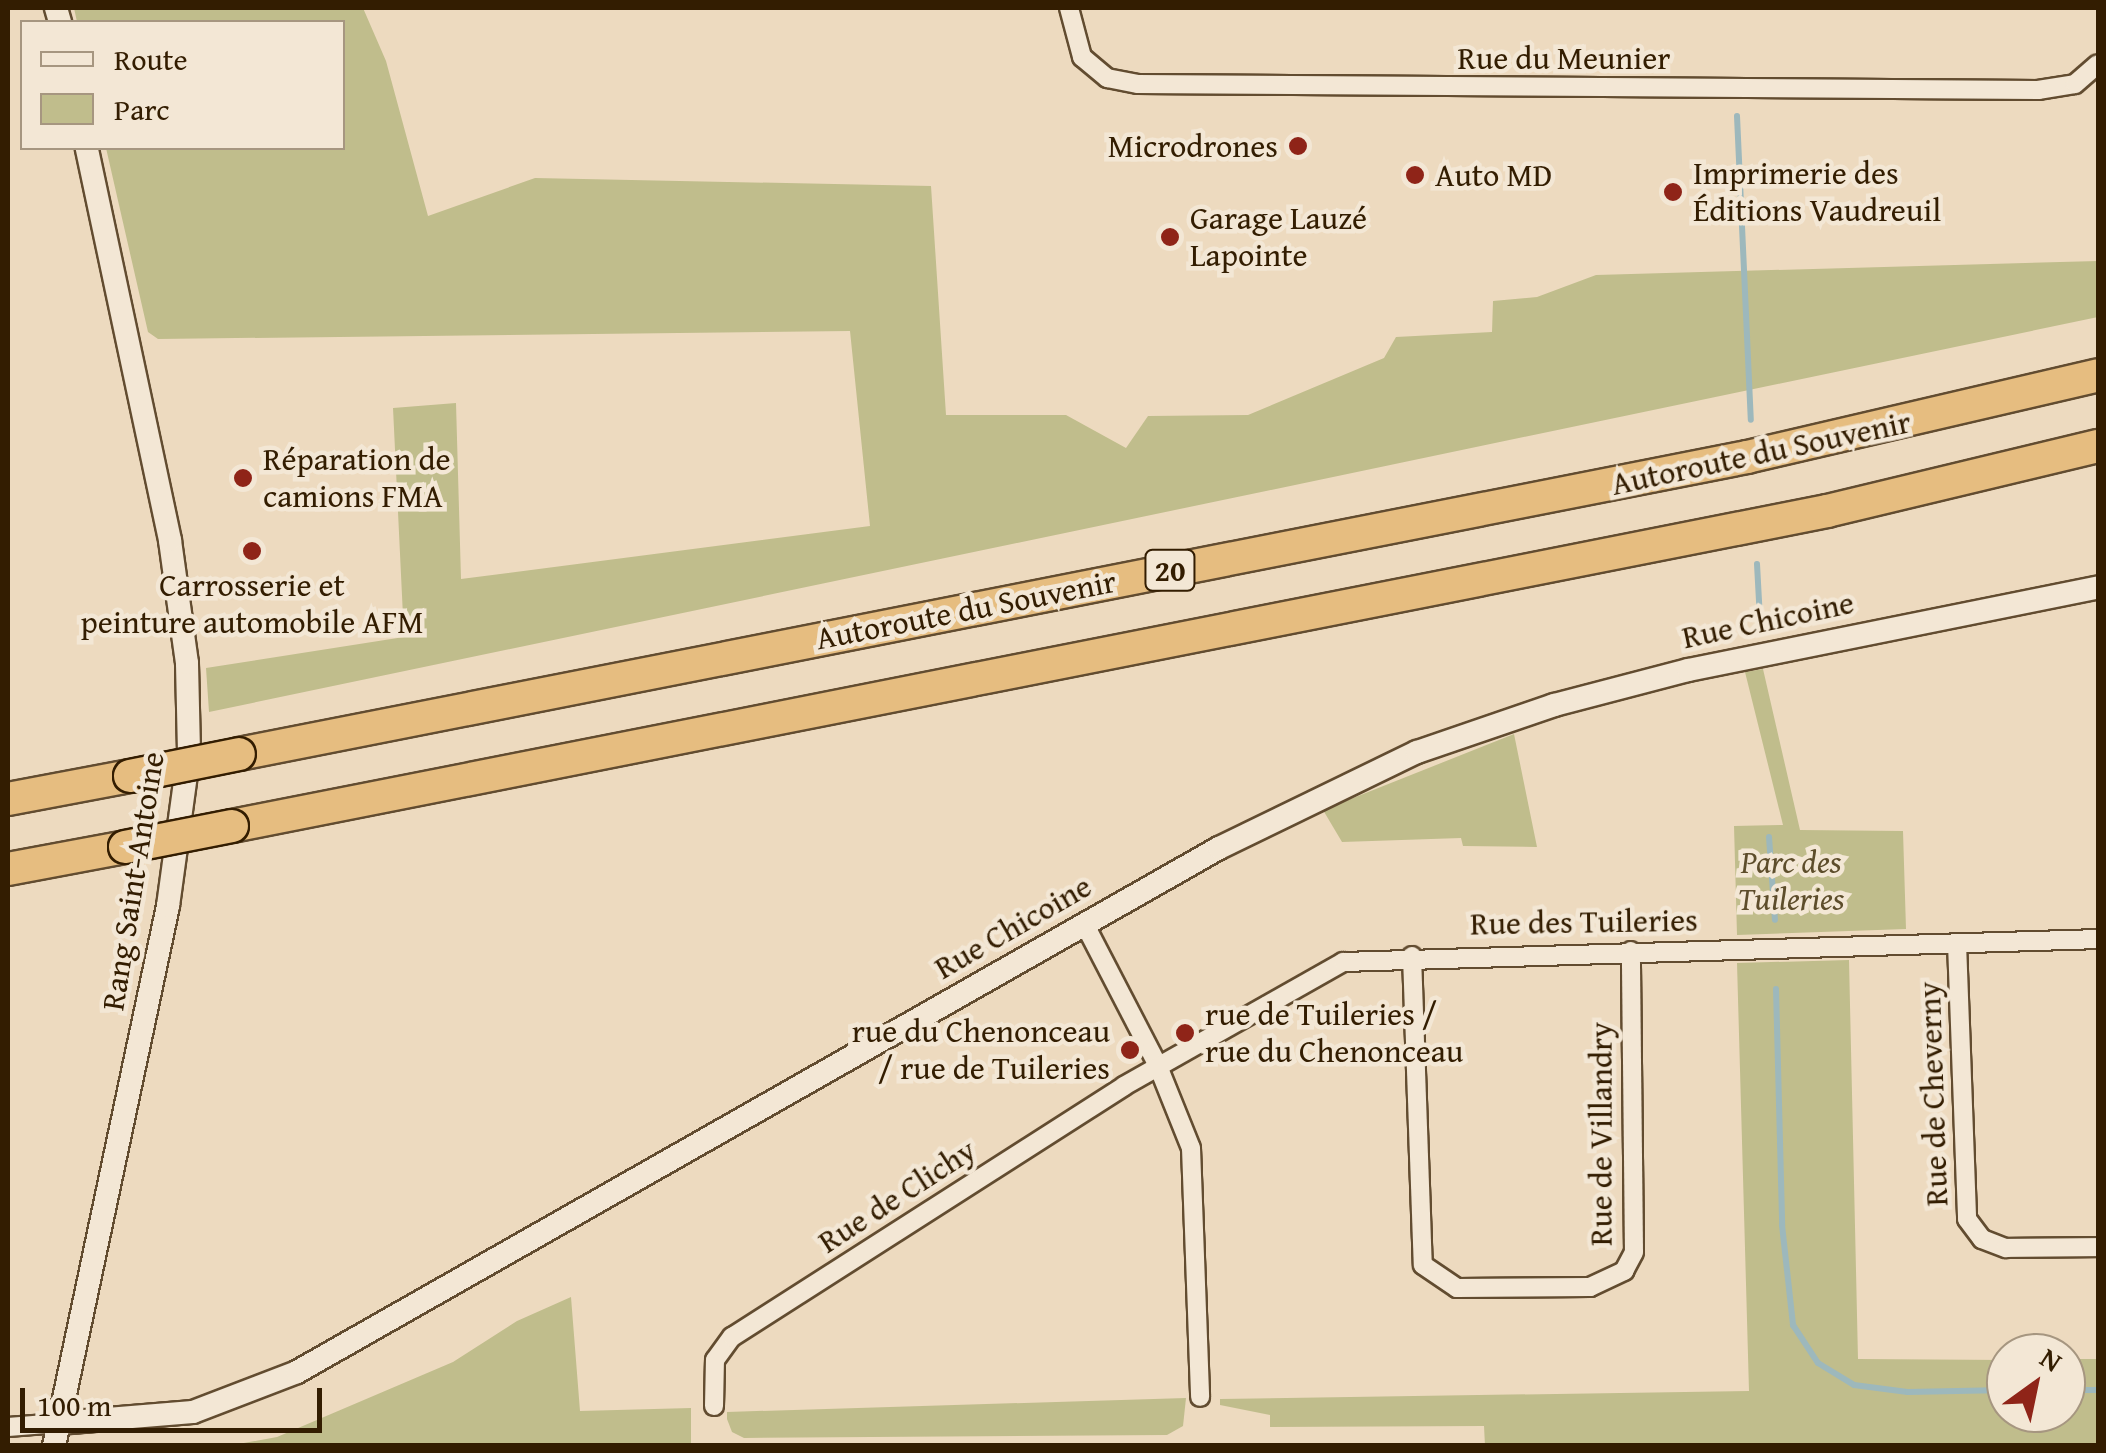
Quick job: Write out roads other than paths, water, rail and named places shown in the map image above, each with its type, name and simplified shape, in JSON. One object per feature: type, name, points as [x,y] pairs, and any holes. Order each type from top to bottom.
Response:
[{"type":"highway","name":"Autoroute du Souvenir","points":[[8,800],[1747,457],[2098,375]]},
{"type":"highway","name":"Autoroute du Souvenir","points":[[8,869],[1827,511],[2098,446]]},
{"type":"street","name":"Rue du Meunier","points":[[1070,8],[1082,57],[1107,78],[1138,84],[2038,90],[2075,84],[2098,64]]},
{"type":"street","name":"Rang Saint-Antoine","points":[[56,1434],[168,906],[189,752],[187,663],[168,529],[88,150]]},
{"type":"street","name":"Rue Chicoine","points":[[8,1426],[56,1434],[193,1412],[284,1379],[1084,923],[1358,778],[1554,705],[1723,662],[2098,587]]},
{"type":"street","points":[[1084,923],[1158,1066],[1194,1164],[1200,1396]]},
{"type":"street","name":"Rue des Tuileries","points":[[1158,1066],[1332,967],[1412,956],[2098,939]]},
{"type":"street","name":"Rue de Cheverny","points":[[1956,943],[1967,1219],[1982,1240],[2006,1248],[2098,1247]]},
{"type":"street","name":"Rue de Villandry","points":[[1412,956],[1424,1265],[1456,1288],[1590,1287],[1624,1271],[1634,1252],[1630,951]]},
{"type":"street","name":"Rue de Clichy","points":[[714,1406],[715,1360],[732,1338],[1158,1066]]},
{"type":"waterway","points":[[1737,116],[1751,420]]},
{"type":"waterway","points":[[1757,564],[1760,619]]},
{"type":"waterway","points":[[1769,837],[1775,920]]},
{"type":"waterway","points":[[1776,989],[1782,1225],[1793,1325],[1818,1363],[1854,1385],[1908,1392],[1986,1390]]},
{"type":"waterway","points":[[2086,1390],[2098,1390]]},
{"type":"place","name":"Microdrones","points":[[1298,146]]},
{"type":"place","name":"Auto MD","points":[[1415,175]]},
{"type":"place","name":"Imprimerie des Éditions Vaudreuil","points":[[1673,192]]},
{"type":"place","name":"Garage Lauzé Lapointe","points":[[1170,237]]},
{"type":"place","name":"Réparation de camions FMA","points":[[243,478]]},
{"type":"place","name":"Carrosserie et peinture automobile AFM","points":[[252,551]]},
{"type":"place","name":"rue de Tuileries / rue du Chenonceau","points":[[1185,1033]]},
{"type":"place","name":"rue du Chenonceau / rue de Tuileries","points":[[1130,1050]]},
{"type":"park label","name":"Parc des Tuileries","points":[[1791,882]]}]
